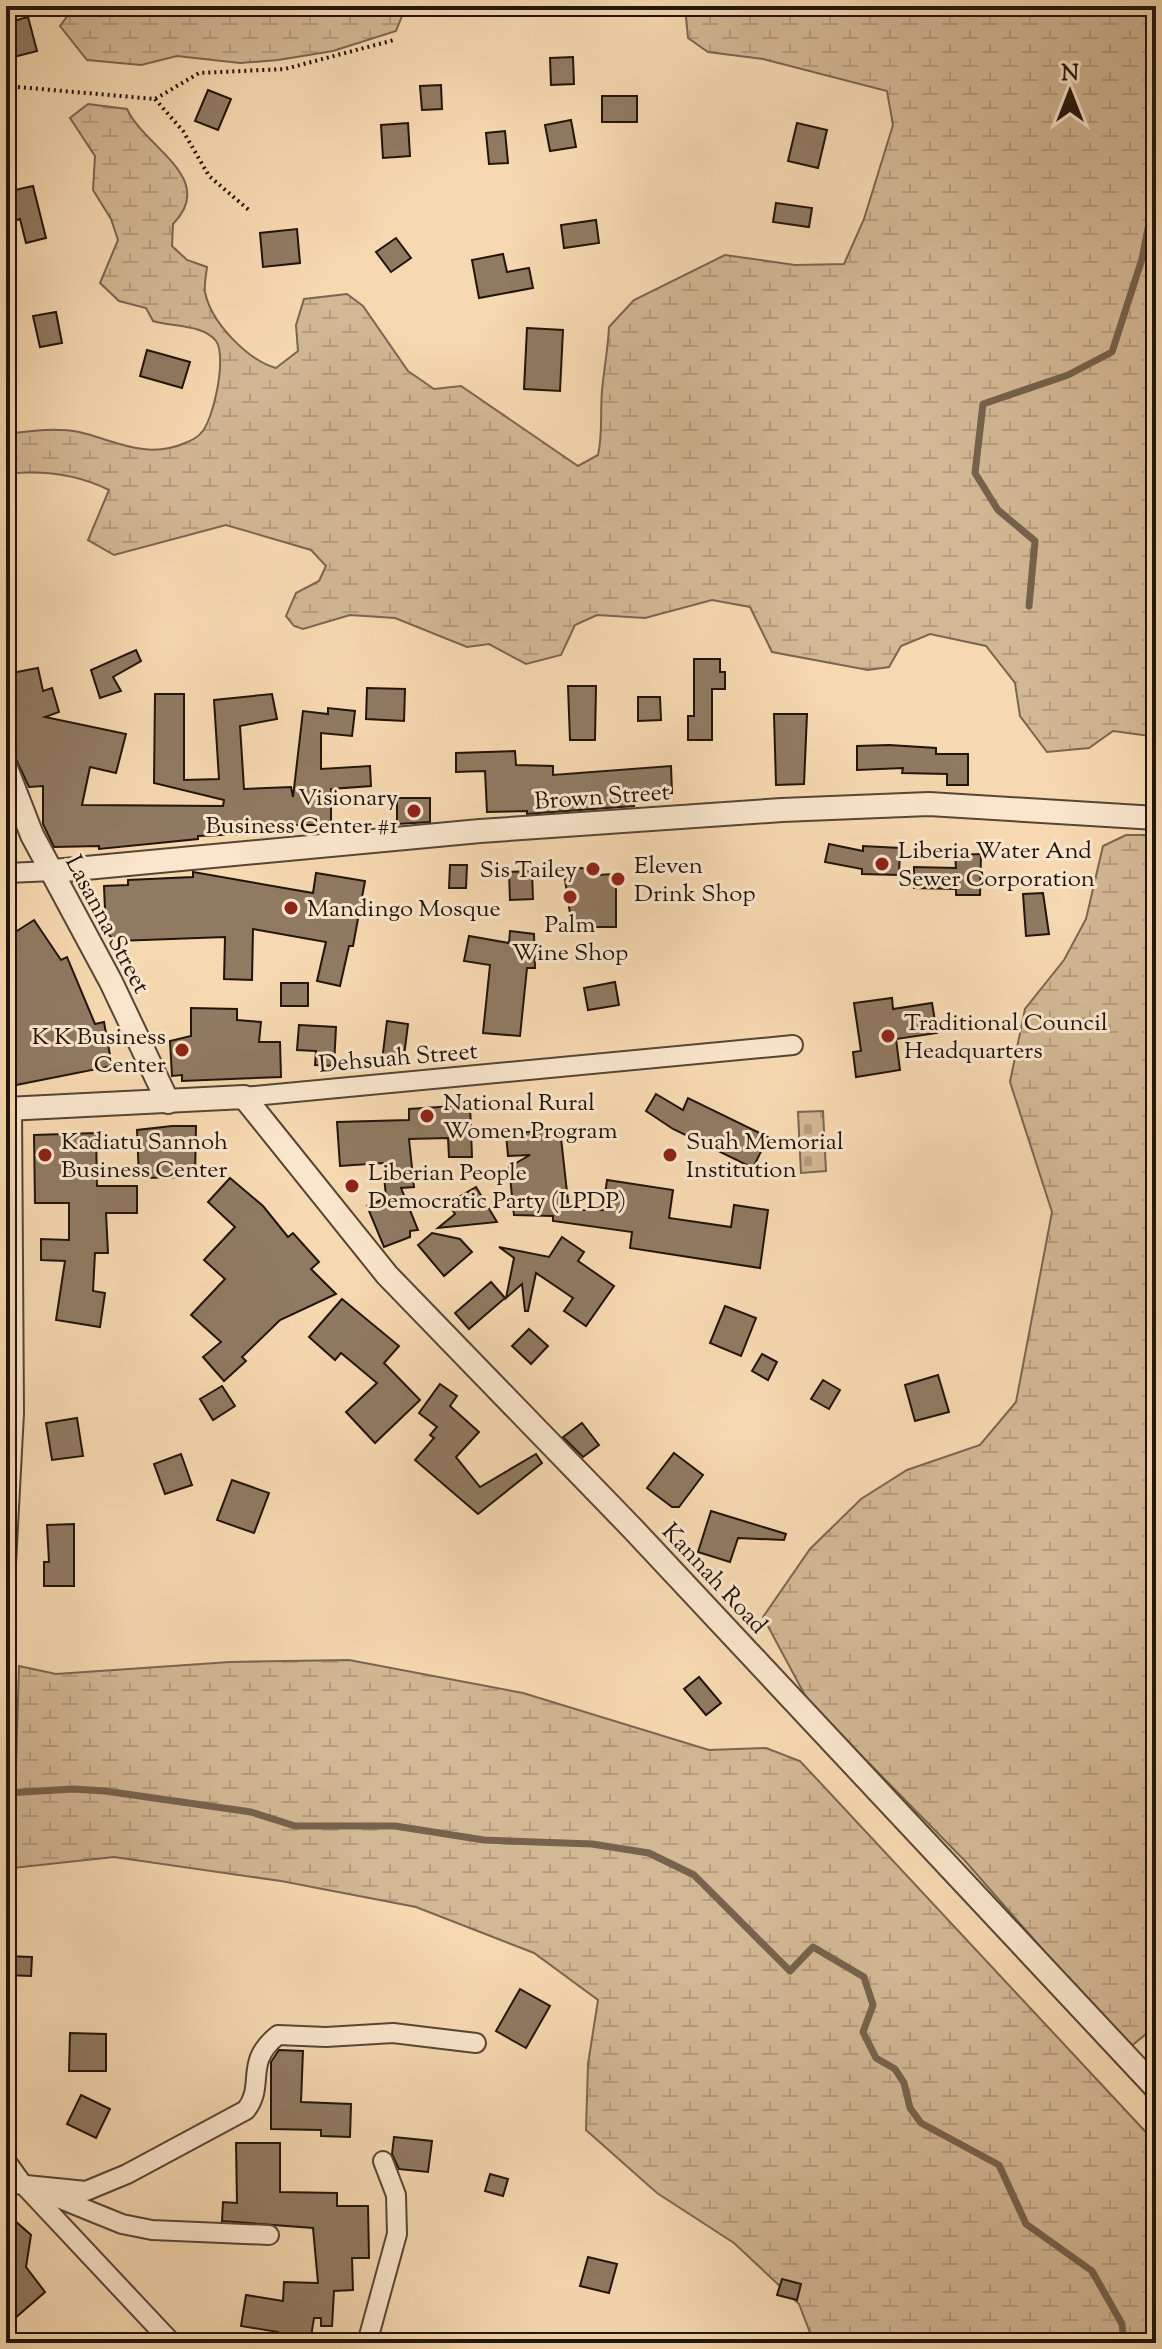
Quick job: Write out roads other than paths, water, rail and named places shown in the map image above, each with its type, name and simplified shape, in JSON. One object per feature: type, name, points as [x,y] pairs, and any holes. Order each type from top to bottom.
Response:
[{"type":"street","name":"Lasanna Street","points":[[6,768],[32,835],[54,871],[168,1102]]},
{"type":"street","name":"Brown Street","points":[[54,871],[480,831],[782,810],[929,804],[1150,818]]},
{"type":"street","points":[[6,873],[54,871]]},
{"type":"street","name":"Dehsuah Street","points":[[9,1109],[244,1097],[793,1045]]},
{"type":"street","name":"Kannah Road","points":[[244,1097],[387,1275],[633,1529],[1156,2088]]},
{"type":"street","points":[[6,1564],[14,1413],[9,1109]]},
{"type":"street","points":[[13,2183],[65,2192],[86,2191],[127,2174],[246,2110],[252,2099],[259,2054],[278,2035],[326,2037],[393,2033],[476,2043]]},
{"type":"street","points":[[6,2161],[13,2183],[172,2343]]},
{"type":"street","points":[[367,2343],[397,2234],[396,2195],[383,2161]]},
{"type":"street","points":[[13,2183],[122,2224],[187,2234],[269,2235]]},
{"type":"waterway","points":[[1029,606],[1035,541],[998,510],[975,473],[983,404],[1068,375],[1112,352],[1142,259],[1156,188]]},
{"type":"waterway","points":[[6,1793],[73,1789],[105,1791],[251,1812],[295,1826],[395,1826],[484,1840],[592,1844],[649,1853],[694,1875],[790,1971],[813,1947],[864,1977],[873,2005],[863,2032],[876,2058],[895,2069],[904,2083],[910,2108],[921,2123],[999,2165],[1026,2224],[1092,2271],[1122,2324],[1124,2343]]},
{"type":"place","name":"Visionary Business Center #1","points":[[414,811]]},
{"type":"place","name":"Liberia Water And Sewer Corporation","points":[[882,864]]},
{"type":"place","name":"Sis Tailey","points":[[593,869]]},
{"type":"place","name":"Eleven Drink Shop","points":[[618,879]]},
{"type":"place","name":"Palm Wine Shop","points":[[570,897]]},
{"type":"place","name":"Mandingo Mosque","points":[[291,908]]},
{"type":"place","name":"Traditional Council Headquarters","points":[[888,1036]]},
{"type":"place","name":"K K Business Center","points":[[182,1050]]},
{"type":"place","name":"National Rural Women Program","points":[[427,1116]]},
{"type":"place","name":"Kadiatu Sannoh Business Center","points":[[45,1155]]},
{"type":"place","name":"Suah Memorial Institution","points":[[670,1155]]},
{"type":"place","name":"Liberian People Democratic Party (LPDP)","points":[[352,1186]]}]
